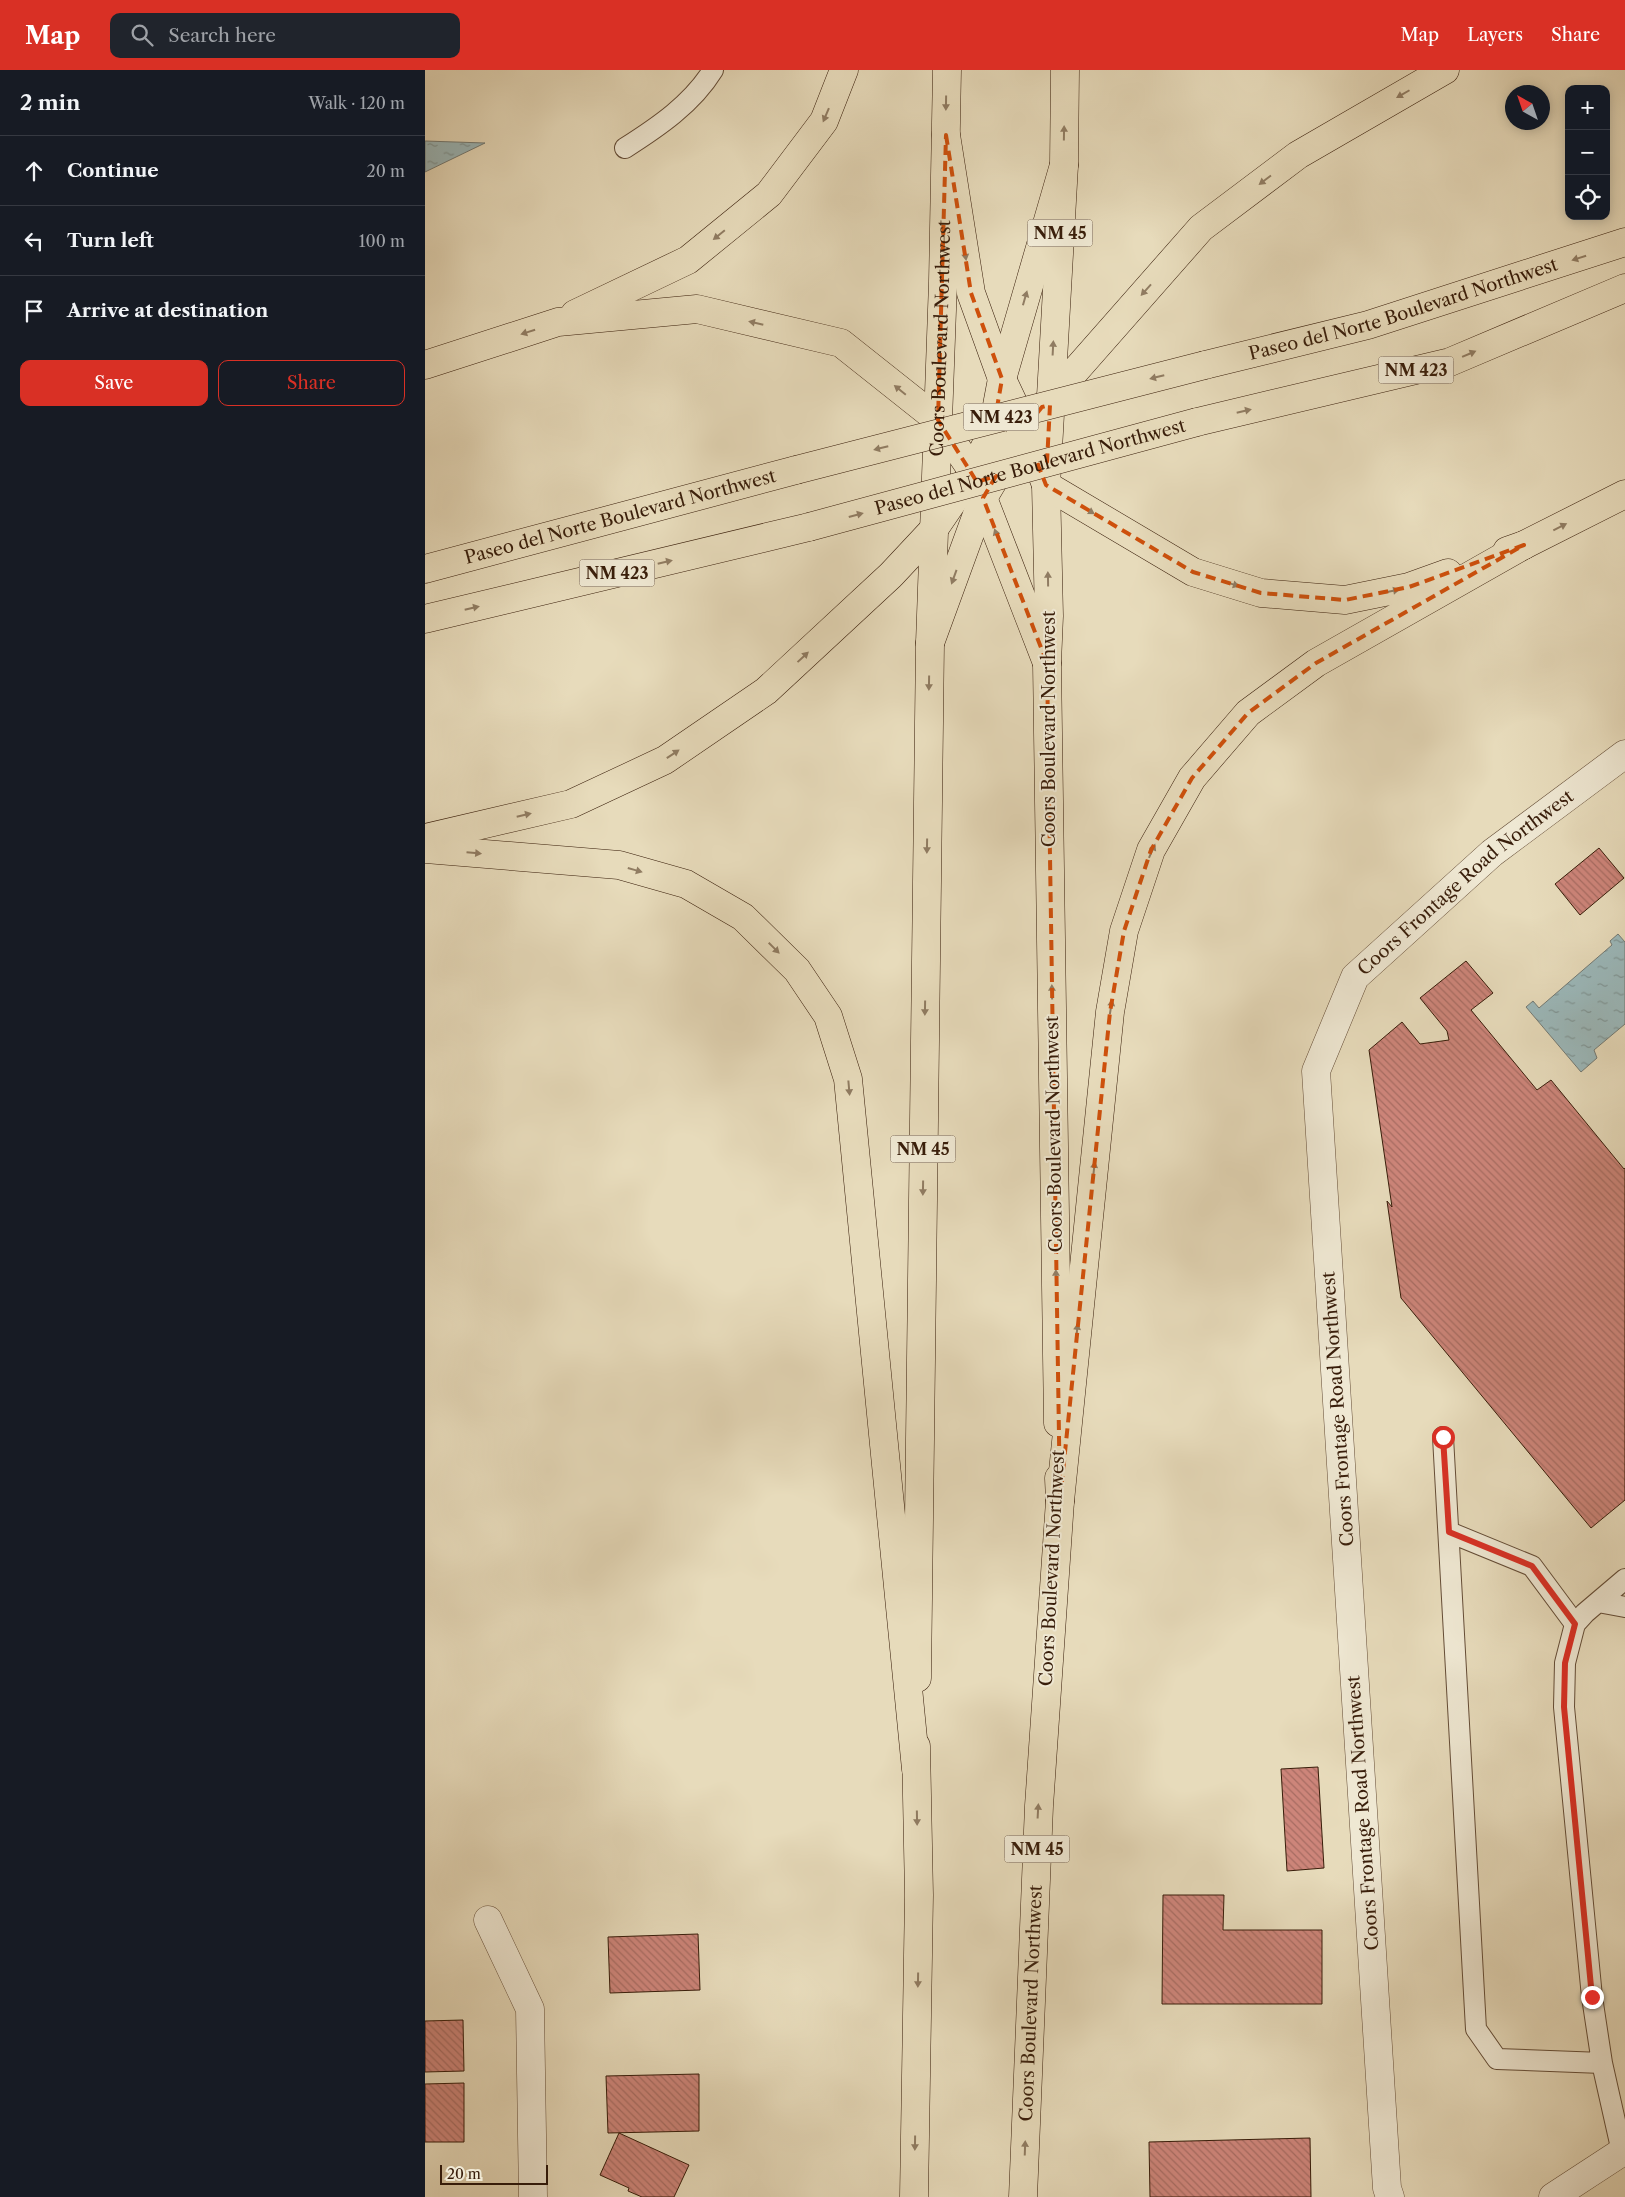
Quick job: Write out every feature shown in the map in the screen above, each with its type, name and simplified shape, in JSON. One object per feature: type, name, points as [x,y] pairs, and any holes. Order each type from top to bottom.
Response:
[{"type":"main road","points":[[425,365],[559,322],[688,260],[769,194],[824,121],[844,70]]},
{"type":"main road","name":"Coors Boulevard Northwest","points":[[915,2197],[919,1895],[916,1769],[930,642],[947,70]]},
{"type":"main road","name":"Coors Boulevard Northwest","points":[[1023,2197],[1039,1806],[1060,1501],[1046,486],[1064,165],[1065,70]]},
{"type":"main road","points":[[930,642],[983,498],[1025,428],[1050,397],[1201,228],[1297,155],[1445,70]]},
{"type":"main road","points":[[946,135],[971,293],[1002,379],[1025,428],[1046,486],[1193,572],[1261,593],[1345,600],[1409,587],[1524,545]]},
{"type":"main road","points":[[425,838],[571,804],[665,760],[766,691],[891,575],[934,530],[973,472],[992,432],[1002,379],[1064,165]]},
{"type":"main road","name":"Paseo del Norte Boulevard Northwest","points":[[425,569],[796,470],[1368,325],[1625,242]]},
{"type":"main road","name":"Paseo del Norte Boulevard Northwest","points":[[425,619],[809,527],[1197,422],[1450,362],[1625,288]]},
{"type":"main road","points":[[559,322],[697,309],[841,343],[938,420],[973,472],[1047,663]]},
{"type":"main road","points":[[1060,1501],[1110,1012],[1124,931],[1151,850],[1192,778],[1248,713],[1315,663],[1524,545],[1625,494]]},
{"type":"main road","points":[[425,848],[619,865],[686,884],[743,917],[797,970],[828,1016],[848,1079],[916,1769]]},
{"type":"street","name":"Coors Frontage Road Northwest","points":[[1390,2197],[1387,2188],[1316,1071],[1355,977],[1492,854],[1625,754]]},
{"type":"street","points":[[489,1920],[530,2009],[533,2197]]},
{"type":"street","points":[[1553,2197],[1624,2151]]},
{"type":"lane","points":[[625,148],[652,131],[681,108],[707,80],[713,70]]},
{"type":"lane","points":[[1443,1437],[1476,2029],[1497,2059],[1602,2062]]},
{"type":"lane","points":[[1449,1532],[1532,1566],[1575,1624]]},
{"type":"lane","points":[[1624,2151],[1602,2062],[1592,1997],[1564,1707],[1565,1663],[1575,1624],[1625,1579]]},
{"type":"lane","points":[[1598,1602],[1625,1607]]},
{"type":"highlighted area","points":[[946,135],[971,293],[1002,379],[995,419],[1018,413],[1025,428],[1042,407],[1050,405],[1047,462],[1038,465],[1046,485],[1193,572],[1261,593],[1345,600],[1409,587],[1524,545],[1316,663],[1248,713],[1192,778],[1151,850],[1124,931],[1110,1012],[1060,1501],[1047,663],[983,498],[996,476],[977,482],[938,420]]},
{"type":"water","points":[[425,141],[485,143],[425,172]]},
{"type":"water","points":[[1618,934],[1625,942],[1625,1024],[1594,1050],[1597,1058],[1581,1072],[1526,1007],[1533,1001],[1539,1008],[1612,945],[1610,941]]},
{"type":"building","points":[[1599,848],[1624,878],[1580,915],[1555,884]]},
{"type":"building","points":[[1466,961],[1493,993],[1471,1010],[1537,1090],[1551,1080],[1625,1168],[1625,1500],[1591,1528],[1401,1298],[1387,1201],[1392,1207],[1369,1050],[1402,1022],[1420,1044],[1449,1040],[1447,1031],[1420,998]]},
{"type":"building","points":[[1318,1767],[1324,1868],[1287,1871],[1281,1769]]},
{"type":"building","points":[[1163,1895],[1224,1895],[1223,1930],[1322,1930],[1322,2004],[1162,2004]]},
{"type":"building","points":[[698,1934],[700,1990],[610,1993],[608,1937]]},
{"type":"building","points":[[463,2020],[464,2071],[425,2072],[425,2021]]},
{"type":"building","points":[[699,2074],[699,2131],[608,2133],[606,2076]]},
{"type":"building","points":[[464,2083],[464,2142],[425,2142],[425,2084]]},
{"type":"building","points":[[619,2133],[689,2165],[674,2197],[642,2197],[628,2191],[629,2188],[600,2175]]},
{"type":"building","points":[[1310,2138],[1311,2197],[1150,2197],[1149,2142]]},
{"type":"route","points":[[1443,1437],[1449,1532],[1532,1566],[1575,1624],[1565,1663],[1564,1707],[1592,1997]]}]
